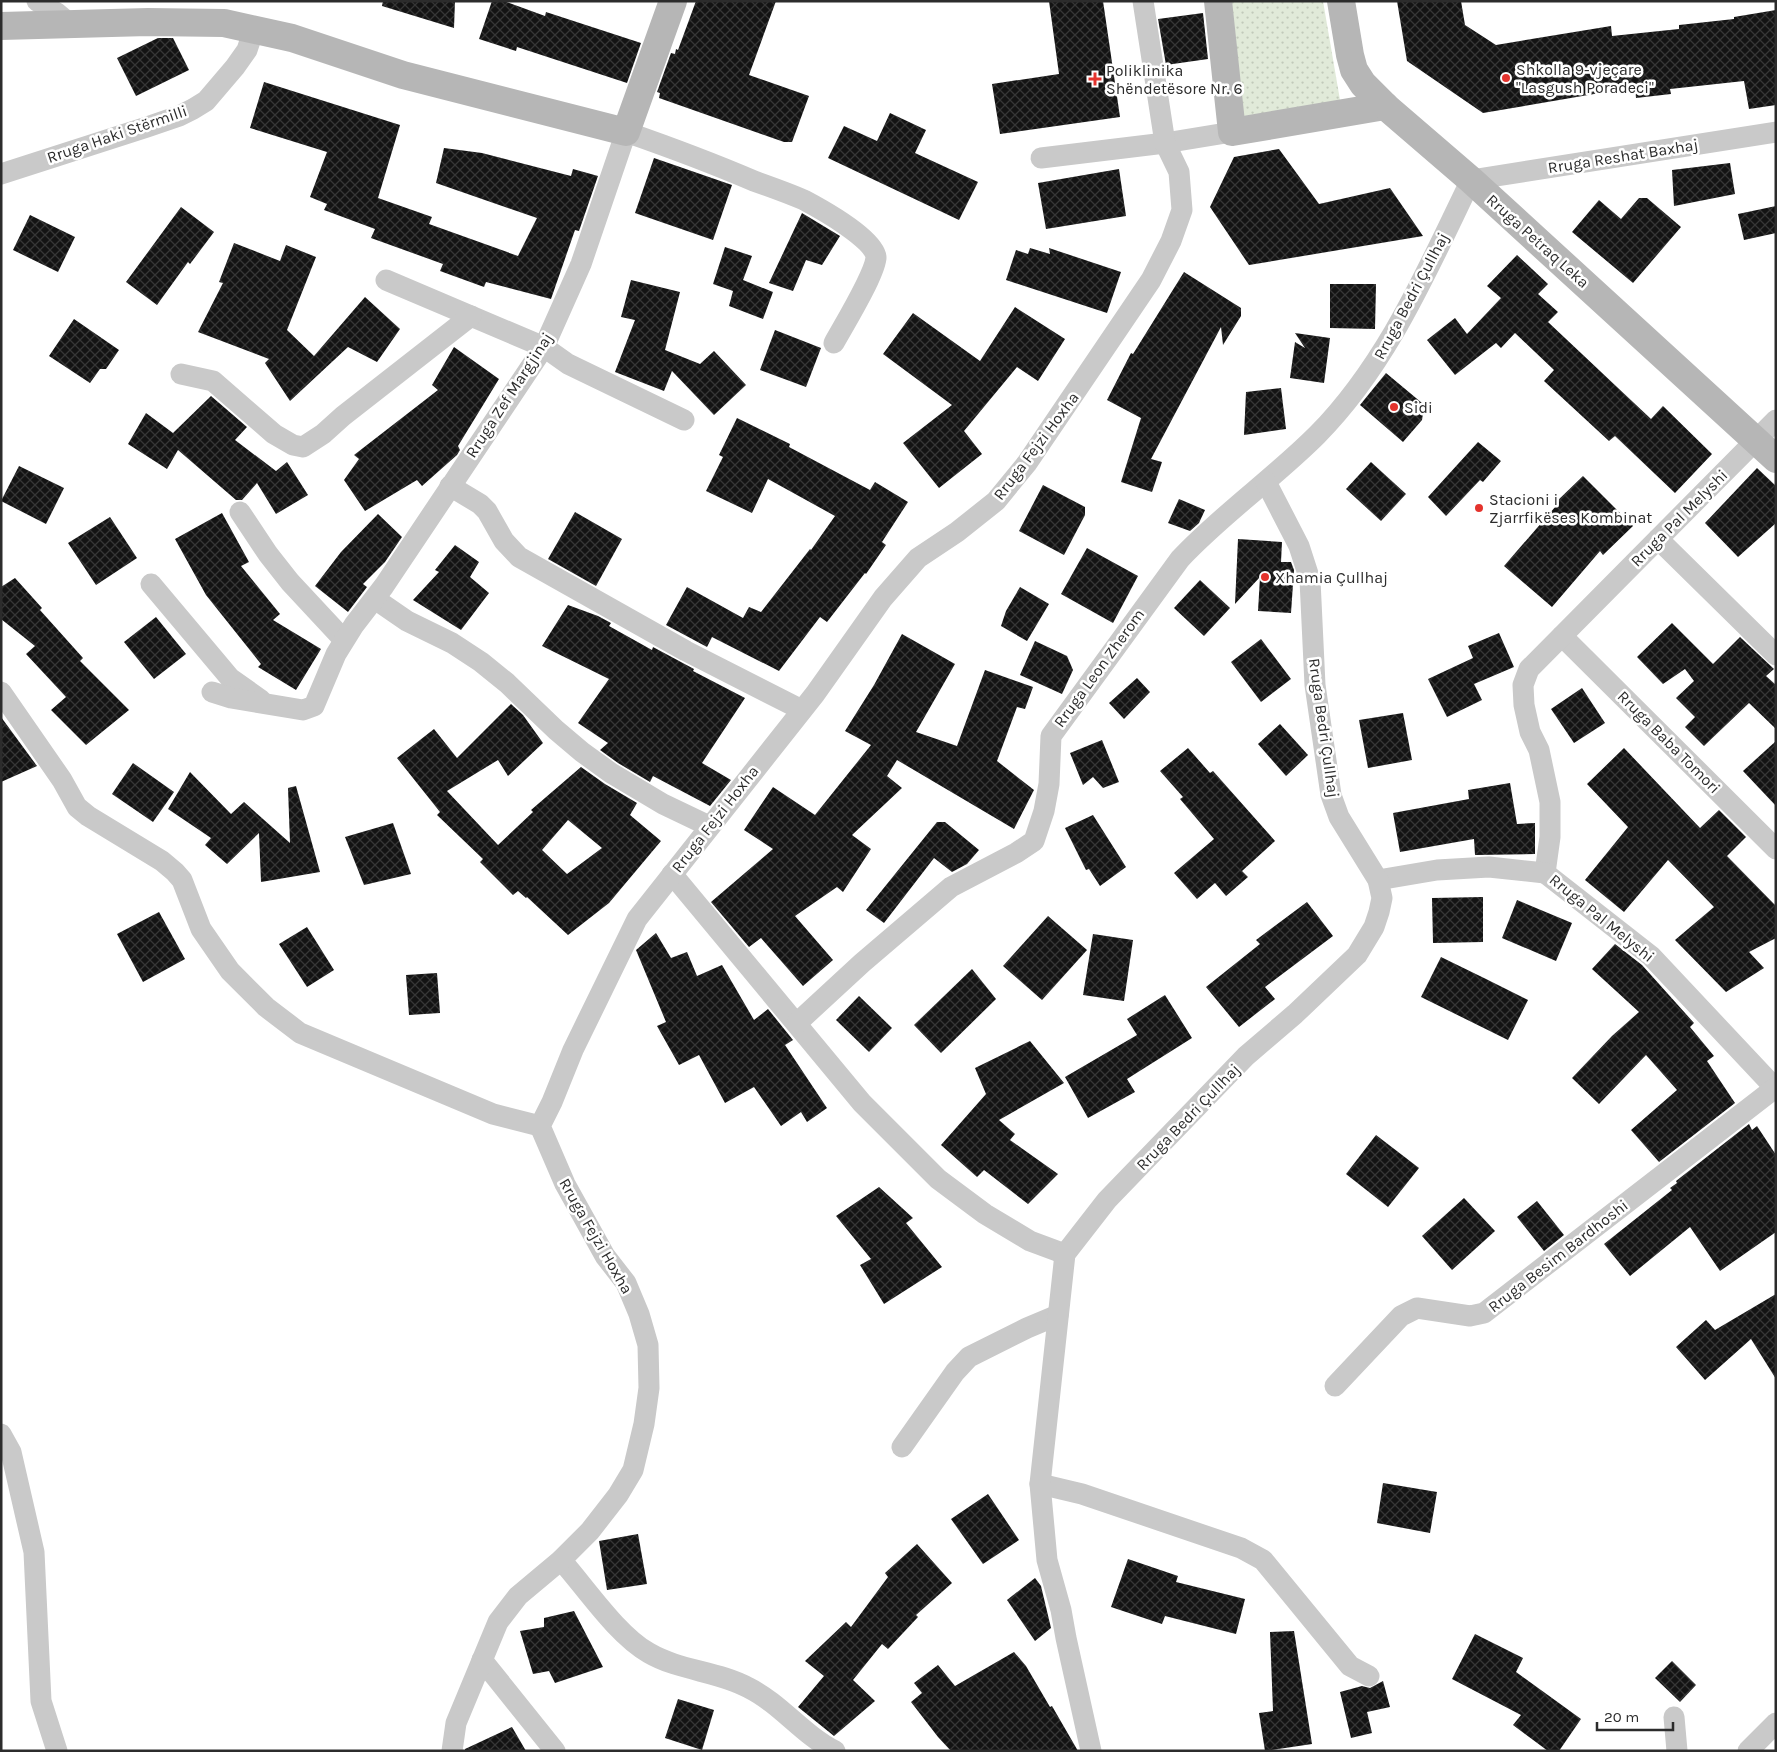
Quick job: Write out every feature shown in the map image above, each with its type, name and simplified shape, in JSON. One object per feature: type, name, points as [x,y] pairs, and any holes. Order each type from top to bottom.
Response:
[{"type":"street","points":[[37,1],[57,12],[70,24]]},
{"type":"street","name":"Rruga Zef Margjinaj","points":[[268,704],[303,710],[314,706],[344,640],[374,599],[544,347],[581,264],[673,1]]},
{"type":"street","name":"Rruga Fejzi Hoxha","points":[[452,1751],[456,1723],[498,1622],[518,1596],[561,1560],[590,1531],[618,1495],[633,1470],[644,1424],[649,1388],[648,1345],[639,1314],[626,1283],[605,1256],[565,1184],[540,1126],[573,1050],[637,919],[802,710],[883,598],[918,558],[957,532],[996,502],[1027,463],[1152,280],[1171,241],[1182,210],[1179,172],[1165,143],[1143,1]]},
{"type":"street","points":[[1218,1],[1232,132]]},
{"type":"street","name":"Rruga Petraq Leka","points":[[1341,1],[1354,70],[1363,84],[1385,106],[1471,180],[1766,450]]},
{"type":"street","points":[[1,26],[148,22],[224,23],[292,38],[403,75],[626,132],[692,156],[804,201],[834,217],[859,234],[873,247],[876,257],[868,279],[834,343]]},
{"type":"street","name":"Rruga Haki Stërmilli","points":[[1,174],[147,127],[179,116],[193,108],[206,100],[235,68],[247,50],[254,29]]},
{"type":"street","points":[[1041,158],[1165,143],[1385,106]]},
{"type":"street","name":"Rruga Reshat Baxhaj","points":[[1471,180],[1776,132]]},
{"type":"street","name":"Rruga Bedri Çullhaj","points":[[1065,1254],[1107,1200],[1246,1056],[1295,1014],[1357,955],[1374,927],[1382,898],[1378,880],[1339,817],[1331,795],[1315,685],[1310,580],[1299,546],[1266,482],[1317,434],[1348,399],[1377,361],[1407,310],[1471,180]]},
{"type":"street","points":[[386,280],[544,347],[568,364],[684,420]]},
{"type":"street","points":[[181,374],[213,381],[274,434],[293,445],[303,447],[323,434],[343,416],[471,316]]},
{"type":"street","name":"Rruga Pal Melyshi","points":[[1775,1088],[1651,956],[1545,873],[1550,837],[1550,802],[1539,750],[1530,732],[1524,705],[1523,685],[1529,669],[1658,540],[1766,450],[1776,420]]},
{"type":"street","name":"Rruga Leon Zherom","points":[[797,1023],[862,963],[951,887],[1034,841],[1044,811],[1049,784],[1051,736],[1180,559],[1201,536],[1266,482]]},
{"type":"street","points":[[450,486],[488,511],[504,541],[519,557],[686,651],[802,710]]},
{"type":"street","points":[[240,512],[268,554],[290,582],[344,640]]},
{"type":"street","points":[[1658,540],[1776,655]]},
{"type":"street","points":[[151,584],[230,678],[268,704]]},
{"type":"street","points":[[374,599],[407,621],[452,643],[481,662],[507,683],[556,730],[610,773],[663,804],[709,826]]},
{"type":"street","name":"Rruga Baba Tomori","points":[[1562,636],[1776,849]]},
{"type":"street","points":[[1,692],[62,780],[77,808],[162,861],[182,880],[201,929],[230,971],[266,1007],[300,1033],[363,1061],[493,1114],[540,1126]]},
{"type":"street","points":[[212,692],[231,698],[268,704]]},
{"type":"street","points":[[1378,880],[1438,870],[1489,867],[1545,873]]},
{"type":"street","points":[[672,874],[862,1104],[938,1178],[993,1219],[1030,1241],[1065,1254],[1040,1484],[1047,1560],[1062,1610],[1066,1638],[1091,1751]]},
{"type":"street","name":"Rruga Besim Bardhoshi","points":[[1335,1386],[1401,1316],[1417,1308],[1470,1316],[1484,1313],[1775,1088]]},
{"type":"street","points":[[902,1447],[955,1372],[969,1357],[1058,1315]]},
{"type":"street","points":[[1,1434],[11,1452],[34,1552],[41,1701],[57,1751]]},
{"type":"street","points":[[1040,1484],[1092,1497],[1242,1548],[1263,1560],[1350,1666],[1369,1676]]},
{"type":"street","points":[[561,1560],[604,1613],[633,1642],[649,1653],[669,1662],[725,1678],[750,1688],[772,1703],[824,1745],[835,1751]]},
{"type":"street","points":[[482,1660],[555,1751]]},
{"type":"street","points":[[1674,1717],[1677,1751]]},
{"type":"street","points":[[1748,1751],[1776,1723]]},
{"type":"green space","points":[[1228,1],[1323,1],[1340,100],[1242,119]]},
{"type":"building","points":[[383,1],[455,1],[454,28],[382,6]]},
{"type":"building","points":[[492,1],[504,1],[545,16],[546,12],[641,43],[627,83],[517,47],[516,51],[479,39]]},
{"type":"building","points":[[696,1],[776,1],[749,75],[809,96],[792,142],[784,142],[659,98],[660,93],[657,92],[671,53],[675,54],[676,49],[678,50]]},
{"type":"building","points":[[1049,1],[1103,1],[1120,117],[1000,134],[992,84],[1059,74]]},
{"type":"building","points":[[1397,1],[1461,1],[1465,25],[1496,45],[1611,26],[1612,36],[1679,29],[1679,25],[1734,19],[1734,17],[1776,10],[1776,105],[1749,109],[1744,81],[1670,89],[1671,94],[1636,98],[1635,87],[1483,113],[1407,61]]},
{"type":"building","points":[[1203,13],[1208,59],[1166,65],[1158,19]]},
{"type":"building","points":[[158,38],[173,38],[189,70],[136,96],[117,58]]},
{"type":"building","points":[[264,82],[400,125],[378,198],[432,217],[429,224],[518,256],[537,218],[436,183],[444,148],[482,153],[571,176],[573,169],[598,176],[579,231],[575,230],[551,299],[486,282],[484,287],[440,271],[443,264],[371,238],[375,229],[324,210],[327,204],[310,197],[327,152],[250,128]]},
{"type":"building","points":[[890,113],[926,130],[915,153],[978,182],[959,220],[828,158],[844,126],[877,141]]},
{"type":"building","points":[[1279,149],[1319,204],[1390,188],[1423,236],[1249,265],[1210,207],[1234,157]]},
{"type":"building","points":[[654,158],[732,185],[713,240],[635,213]]},
{"type":"building","points":[[1730,163],[1735,194],[1674,206],[1672,170]]},
{"type":"building","points":[[1119,169],[1126,216],[1046,229],[1038,183]]},
{"type":"building","points":[[1639,198],[1647,198],[1681,227],[1633,283],[1572,232],[1599,200],[1621,219]]},
{"type":"building","points":[[1776,206],[1776,233],[1744,240],[1738,214]]},
{"type":"building","points":[[181,207],[214,232],[190,264],[188,262],[157,305],[126,282]]},
{"type":"building","points":[[802,213],[840,236],[822,265],[806,260],[793,291],[769,283]]},
{"type":"building","points":[[30,215],[75,237],[58,272],[13,250]]},
{"type":"building","points":[[234,243],[280,261],[286,245],[316,257],[287,330],[314,356],[365,297],[400,329],[377,362],[348,347],[290,401],[265,363],[269,359],[198,332],[223,283],[219,282]]},
{"type":"building","points":[[725,247],[752,256],[743,280],[773,292],[763,319],[729,306],[733,291],[713,284]]},
{"type":"building","points":[[1030,248],[1050,254],[1049,248],[1121,272],[1107,313],[1006,280],[1016,250],[1028,254]]},
{"type":"building","points":[[1517,255],[1548,284],[1538,294],[1558,312],[1548,322],[1651,419],[1663,406],[1712,454],[1675,493],[1615,436],[1609,441],[1544,381],[1554,370],[1515,333],[1501,348],[1496,343],[1455,375],[1427,340],[1455,318],[1467,334],[1501,298],[1487,286]]},
{"type":"building","points":[[1184,272],[1241,308],[1241,316],[1223,345],[1221,327],[1151,459],[1162,462],[1152,492],[1121,482],[1141,418],[1107,400],[1131,353],[1133,354]]},
{"type":"building","points":[[631,280],[680,292],[665,350],[700,364],[714,351],[746,385],[714,415],[672,371],[664,391],[615,372],[635,320],[621,317]]},
{"type":"building","points":[[1330,284],[1376,284],[1375,329],[1330,328]]},
{"type":"building","points":[[1015,307],[1065,339],[1038,381],[1017,367],[964,431],[982,454],[939,488],[903,443],[952,405],[883,354],[913,313],[980,361]]},
{"type":"building","points":[[74,319],[119,350],[106,369],[100,369],[90,383],[49,356]]},
{"type":"building","points":[[775,330],[821,348],[806,387],[760,370]]},
{"type":"building","points":[[1295,333],[1330,338],[1324,383],[1290,378],[1295,342],[1305,348]]},
{"type":"building","points":[[454,347],[499,379],[458,446],[460,450],[457,455],[422,486],[417,480],[365,511],[344,480],[359,459],[354,455],[438,390],[432,385]]},
{"type":"building","name":"Sidi","points":[[1386,373],[1428,408],[1423,414],[1422,420],[1403,442],[1360,405]]},
{"type":"building","points":[[1281,388],[1286,429],[1244,435],[1246,392]]},
{"type":"building","points":[[211,396],[247,427],[235,440],[276,471],[287,462],[308,495],[276,514],[257,483],[242,500],[236,500],[178,450],[167,469],[128,444],[146,413],[173,433]]},
{"type":"building","points":[[737,418],[790,444],[789,447],[870,490],[875,482],[908,502],[882,542],[886,545],[866,574],[827,622],[820,617],[779,671],[712,637],[707,647],[666,625],[687,587],[743,618],[749,607],[761,612],[811,550],[835,516],[768,479],[752,513],[706,491],[723,457],[719,455]]},
{"type":"building","points":[[1478,442],[1501,461],[1483,482],[1480,480],[1446,516],[1428,497]]},
{"type":"building","points":[[1371,462],[1406,494],[1381,521],[1346,489]]},
{"type":"building","points":[[19,466],[64,488],[46,524],[1,501]]},
{"type":"building","points":[[1757,468],[1776,486],[1776,523],[1738,557],[1705,523]]},
{"type":"building","points":[[1583,476],[1633,526],[1603,555],[1600,551],[1552,607],[1504,566],[1556,506],[1554,504]]},
{"type":"building","points":[[1043,485],[1085,507],[1085,515],[1064,555],[1019,531]]},
{"type":"building","points":[[1179,499],[1205,510],[1199,523],[1190,531],[1168,523]]},
{"type":"building","points":[[575,512],[622,539],[596,586],[548,559]]},
{"type":"building","points":[[222,513],[249,562],[241,566],[280,614],[273,620],[321,649],[296,690],[258,667],[261,664],[206,595],[175,539]]},
{"type":"building","points":[[378,514],[402,537],[385,562],[363,584],[367,587],[348,612],[315,586],[341,552]]},
{"type":"building","points":[[110,517],[137,558],[96,585],[68,543]]},
{"type":"building","name":"Xhamia Çullhaj","points":[[1238,539],[1282,542],[1281,562],[1291,562],[1294,570],[1291,613],[1258,611],[1260,577],[1235,604]]},
{"type":"building","points":[[455,545],[479,562],[470,577],[489,593],[461,630],[413,600],[439,572],[435,570]]},
{"type":"building","points":[[1087,548],[1138,576],[1113,623],[1061,594]]},
{"type":"building","points":[[15,578],[42,608],[40,610],[83,658],[80,661],[129,710],[86,745],[51,710],[66,697],[26,654],[35,646],[1,619],[1,587]]},
{"type":"building","points":[[1200,580],[1230,608],[1204,636],[1174,608]]},
{"type":"building","points":[[1020,587],[1049,604],[1027,641],[1001,626],[1006,611]]},
{"type":"building","points":[[568,605],[598,616],[611,623],[609,626],[652,650],[653,647],[694,669],[693,671],[745,698],[702,763],[731,780],[710,806],[653,776],[650,782],[618,763],[600,750],[608,743],[578,723],[609,679],[542,646]]},
{"type":"building","points":[[156,617],[186,654],[154,679],[124,642]]},
{"type":"building","points":[[1672,623],[1713,664],[1740,637],[1774,669],[1766,676],[1776,685],[1776,729],[1749,703],[1704,746],[1685,727],[1695,717],[1676,698],[1694,681],[1685,669],[1663,684],[1637,657]]},
{"type":"building","points":[[1499,633],[1514,667],[1474,684],[1482,700],[1447,717],[1428,679],[1473,658],[1468,646]]},
{"type":"building","points":[[902,634],[955,664],[916,732],[957,746],[985,670],[1033,687],[1025,709],[1017,707],[997,761],[1034,790],[1014,829],[897,760],[887,776],[902,788],[852,835],[871,849],[843,892],[837,887],[795,916],[833,960],[803,986],[761,938],[749,947],[711,902],[773,849],[744,830],[773,787],[815,815],[871,745],[845,731],[874,685]]},
{"type":"building","points":[[1261,639],[1291,679],[1261,702],[1231,662]]},
{"type":"building","points":[[1035,641],[1067,656],[1073,670],[1062,694],[1020,675]]},
{"type":"building","points":[[1137,678],[1150,692],[1124,719],[1109,703]]},
{"type":"building","points":[[1582,688],[1605,723],[1574,743],[1551,709]]},
{"type":"building","points":[[511,704],[523,715],[543,743],[508,776],[498,760],[447,791],[498,845],[533,812],[531,810],[581,767],[637,803],[630,815],[661,841],[609,903],[568,935],[527,897],[518,891],[513,895],[480,862],[483,859],[437,815],[440,812],[397,758],[434,729],[457,758]],"holes":[[[568,820],[602,848],[567,874],[542,850]]]},
{"type":"building","points":[[1403,713],[1412,760],[1368,768],[1359,720]]},
{"type":"building","points":[[1,717],[37,766],[1,782]]},
{"type":"building","points":[[1280,724],[1308,755],[1286,776],[1258,744]]},
{"type":"building","points":[[1102,740],[1119,782],[1103,788],[1093,777],[1083,785],[1070,753]]},
{"type":"building","points":[[1776,741],[1776,806],[1743,771]]},
{"type":"building","points":[[1188,748],[1210,773],[1213,771],[1275,841],[1242,871],[1248,877],[1226,896],[1215,883],[1197,899],[1174,873],[1214,839],[1180,799],[1183,797],[1160,771]]},
{"type":"building","points":[[1624,748],[1700,828],[1719,810],[1746,837],[1727,856],[1776,906],[1776,938],[1749,952],[1764,968],[1726,992],[1675,940],[1714,907],[1668,860],[1624,912],[1585,880],[1628,827],[1587,784]]},
{"type":"building","points":[[133,763],[174,792],[153,822],[112,794]]},
{"type":"building","points":[[190,772],[231,814],[244,802],[290,843],[288,788],[296,786],[320,872],[261,882],[259,833],[227,864],[205,845],[211,838],[168,809]]},
{"type":"building","points":[[1510,783],[1517,824],[1535,823],[1535,854],[1475,855],[1474,839],[1400,852],[1393,813],[1469,799],[1468,790]]},
{"type":"building","points":[[1093,815],[1126,867],[1100,886],[1089,869],[1086,870],[1065,828]]},
{"type":"building","points":[[937,822],[945,822],[979,850],[967,864],[952,872],[934,858],[884,923],[866,910]]},
{"type":"building","points":[[393,823],[411,874],[364,885],[345,837]]},
{"type":"building","points":[[1483,897],[1483,942],[1433,943],[1432,898]]},
{"type":"building","points":[[1517,900],[1572,923],[1556,961],[1502,938]]},
{"type":"building","points":[[1307,902],[1333,936],[1265,987],[1275,999],[1239,1027],[1206,987],[1260,944],[1256,940]]},
{"type":"building","points":[[159,912],[185,959],[143,982],[117,934]]},
{"type":"building","points":[[1048,916],[1087,950],[1042,1000],[1003,966]]},
{"type":"building","points":[[307,927],[334,970],[307,987],[279,944]]},
{"type":"building","points":[[656,933],[671,958],[687,952],[697,976],[722,965],[754,1020],[768,1009],[793,1040],[785,1045],[827,1108],[807,1122],[801,1112],[781,1126],[754,1087],[725,1103],[699,1055],[679,1065],[657,1026],[666,1022],[636,950]]},
{"type":"building","points":[[1093,934],[1133,940],[1124,1001],[1083,995]]},
{"type":"building","points":[[1615,944],[1642,965],[1694,1023],[1690,1027],[1714,1056],[1707,1061],[1735,1103],[1659,1162],[1631,1130],[1677,1090],[1646,1055],[1599,1104],[1572,1078],[1612,1036],[1639,1012],[1592,969]]},
{"type":"building","points":[[1441,957],[1528,1000],[1508,1040],[1421,997]]},
{"type":"building","points":[[972,969],[996,999],[941,1053],[914,1025]]},
{"type":"building","points":[[437,973],[440,1013],[409,1015],[406,975]]},
{"type":"building","points":[[1165,995],[1192,1038],[1127,1079],[1135,1092],[1088,1118],[1065,1077],[1137,1035],[1127,1019]]},
{"type":"building","points":[[859,996],[892,1028],[869,1052],[836,1020]]},
{"type":"building","points":[[1030,1041],[1064,1083],[999,1120],[1015,1134],[1010,1140],[1058,1174],[1028,1204],[984,1170],[977,1177],[941,1145],[986,1094],[975,1068]]},
{"type":"building","points":[[1749,1124],[1752,1130],[1757,1126],[1776,1155],[1776,1232],[1720,1271],[1690,1227],[1630,1276],[1604,1244],[1672,1190],[1670,1188],[1677,1183],[1676,1181]]},
{"type":"building","points":[[1376,1135],[1419,1168],[1388,1207],[1346,1174]]},
{"type":"building","points":[[879,1187],[913,1218],[906,1223],[942,1267],[884,1304],[860,1265],[871,1259],[836,1216]]},
{"type":"building","points":[[1464,1198],[1495,1231],[1452,1270],[1422,1236]]},
{"type":"building","points":[[1537,1201],[1564,1235],[1544,1251],[1517,1217]]},
{"type":"building","points":[[1776,1294],[1776,1379],[1751,1339],[1705,1380],[1676,1347],[1706,1320],[1715,1330]]},
{"type":"building","points":[[1383,1483],[1437,1492],[1430,1533],[1377,1523]]},
{"type":"building","points":[[988,1494],[1019,1540],[983,1564],[951,1519]]},
{"type":"building","points":[[638,1534],[647,1584],[607,1590],[599,1541]]},
{"type":"building","points":[[917,1544],[952,1583],[916,1615],[918,1617],[888,1649],[882,1644],[853,1680],[875,1701],[834,1736],[798,1707],[824,1676],[805,1661],[846,1622],[851,1627],[888,1577],[885,1573]]},
{"type":"building","points":[[1128,1559],[1178,1576],[1176,1582],[1245,1599],[1236,1634],[1165,1616],[1162,1624],[1111,1607]]},
{"type":"building","points":[[1035,1578],[1041,1586],[1051,1628],[1035,1641],[1007,1600]]},
{"type":"building","points":[[574,1611],[603,1667],[555,1683],[549,1671],[533,1674],[520,1631],[544,1627],[544,1618]]},
{"type":"building","points":[[1294,1631],[1312,1744],[1265,1751],[1259,1713],[1273,1711],[1270,1632]]},
{"type":"building","points":[[1475,1634],[1523,1658],[1516,1672],[1581,1719],[1559,1751],[1548,1751],[1513,1725],[1521,1715],[1452,1679]]},
{"type":"building","points":[[1014,1652],[1026,1666],[1050,1707],[1052,1706],[1078,1751],[951,1751],[911,1702],[922,1693],[914,1683],[938,1665],[955,1686]]},
{"type":"building","points":[[1672,1661],[1696,1685],[1680,1702],[1655,1678]]},
{"type":"building","points":[[1383,1681],[1390,1707],[1367,1712],[1372,1733],[1351,1738],[1340,1692],[1362,1686],[1370,1688]]},
{"type":"building","points":[[678,1699],[714,1710],[702,1750],[665,1738]]},
{"type":"building","points":[[512,1727],[526,1751],[465,1751],[465,1749]]},
{"type":"place","name":"Shkolla 9-vjeçare \"Lasgush Poradeci\"","points":[[1506,78]]},
{"type":"place","name":"Poliklinika Shëndetësore Nr. 6","points":[[1095,79]]},
{"type":"place","name":"Sidi","points":[[1394,407]]},
{"type":"place","name":"Stacioni i Zjarrfikëses Kombinat","points":[[1479,508]]},
{"type":"place","name":"Xhamia Çullhaj","points":[[1265,577]]}]
